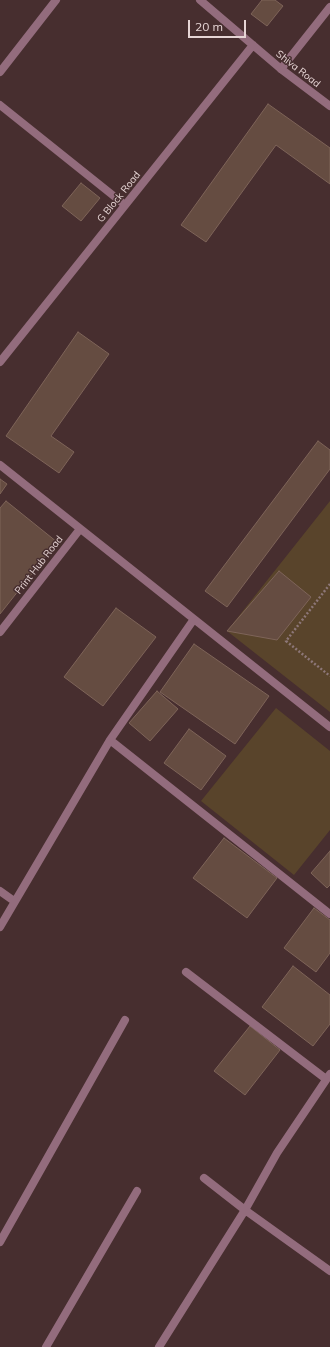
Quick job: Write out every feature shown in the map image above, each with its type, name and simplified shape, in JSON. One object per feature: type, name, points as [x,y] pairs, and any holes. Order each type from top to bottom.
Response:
[{"type":"street","points":[[0,72],[56,0]]},
{"type":"street","name":"Shiva Road","points":[[200,0],[282,69],[330,106]]},
{"type":"street","points":[[282,69],[330,7]]},
{"type":"street","name":"G Block Road","points":[[1,360],[253,45]]},
{"type":"street","points":[[0,105],[125,205]]},
{"type":"street","points":[[0,465],[330,727]]},
{"type":"street","name":"Print Hub Road","points":[[0,632],[80,529]]},
{"type":"street","points":[[0,927],[110,740],[194,619]]},
{"type":"street","points":[[110,740],[330,914]]},
{"type":"street","points":[[0,891],[14,901]]},
{"type":"street","points":[[159,1347],[245,1210],[277,1152],[328,1076],[186,972]]},
{"type":"street","points":[[0,1242],[125,1020]]},
{"type":"street","points":[[204,1178],[245,1210],[330,1271]]},
{"type":"street","points":[[46,1347],[136,1191]]},
{"type":"path","points":[[330,584],[286,641],[330,676]]},
{"type":"shaded area","points":[[330,501],[330,712],[227,631]]},
{"type":"shaded area","points":[[276,708],[330,751],[330,830],[294,875],[201,801]]},
{"type":"building","points":[[262,0],[275,0],[283,6],[267,26],[251,14]]},
{"type":"building","points":[[268,104],[330,148],[330,184],[276,145],[206,242],[181,225]]},
{"type":"building","points":[[81,183],[100,198],[81,221],[62,206]]},
{"type":"building","points":[[78,332],[109,354],[51,436],[74,452],[59,473],[6,436]]},
{"type":"building","points":[[318,441],[330,450],[330,469],[227,607],[205,591]]},
{"type":"building","points":[[0,479],[7,484],[0,494]]},
{"type":"building","points":[[6,501],[57,542],[0,614],[0,508]]},
{"type":"building","points":[[279,571],[311,597],[277,640],[227,631]]},
{"type":"building","points":[[116,608],[156,637],[103,706],[64,677]]},
{"type":"building","points":[[194,644],[269,696],[235,744],[160,692]]},
{"type":"building","points":[[157,691],[178,709],[150,741],[129,723]]},
{"type":"building","points":[[189,729],[226,756],[201,790],[164,763]]},
{"type":"building","points":[[224,838],[277,878],[247,918],[193,878]]},
{"type":"building","points":[[330,851],[330,885],[327,888],[311,873]]},
{"type":"building","points":[[314,908],[330,920],[330,953],[316,972],[284,948]]},
{"type":"building","points":[[293,966],[330,995],[330,1024],[313,1046],[262,1007]]},
{"type":"building","points":[[250,1026],[280,1050],[245,1095],[214,1071]]}]
